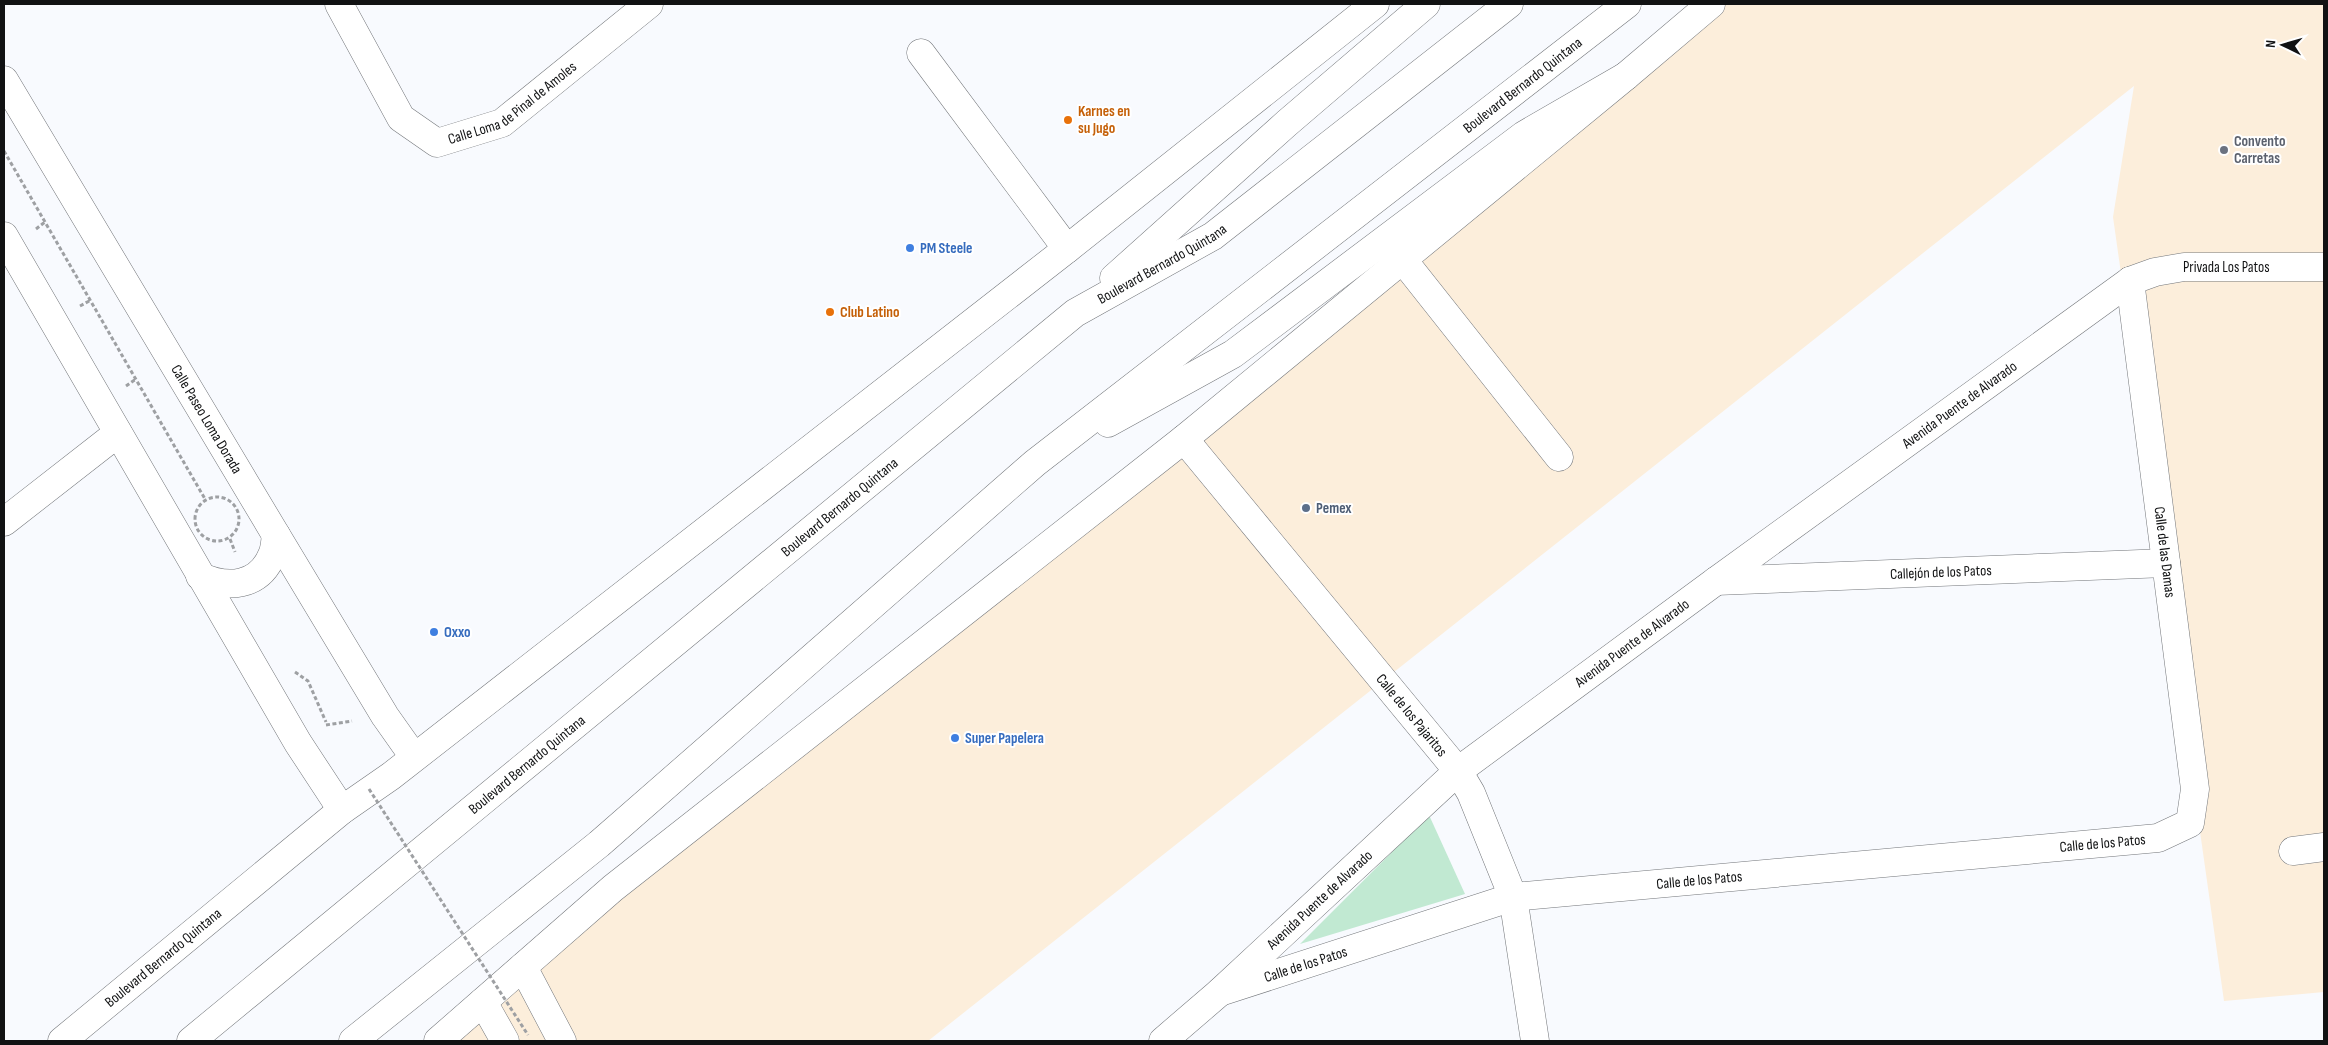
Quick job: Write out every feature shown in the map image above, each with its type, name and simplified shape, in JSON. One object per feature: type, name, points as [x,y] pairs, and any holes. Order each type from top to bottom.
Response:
[{"type":"main road","name":"Calle Loma de Pinal de Amoles","points":[[339,4],[401,118],[437,143],[502,123],[649,4]]},
{"type":"main road","name":"Boulevard Bernardo Quintana","points":[[62,1041],[342,810],[1067,248],[1374,4]]},
{"type":"main road","points":[[1075,312],[1287,123],[1426,4]]},
{"type":"main road","name":"Boulevard Bernardo Quintana","points":[[192,1040],[1075,312],[1213,236],[1509,4]]},
{"type":"main road","name":"Boulevard Bernardo Quintana","points":[[352,1041],[599,844],[1035,463],[1627,4]]},
{"type":"main road","points":[[438,1041],[613,888],[1184,439],[1711,4]]},
{"type":"main road","points":[[921,53],[1067,248]]},
{"type":"main road","points":[[1035,463],[1233,354],[1524,135],[1626,76]]},
{"type":"main road","name":"Calle Paseo Loma Dorada","points":[[4,80],[385,716],[414,756]]},
{"type":"main road","points":[[4,236],[298,743],[342,810]]},
{"type":"main road","points":[[1403,260],[1559,457]]},
{"type":"main road","name":"Privada Los Patos","points":[[2130,280],[2155,272],[2184,267],[2324,267]]},
{"type":"main road","name":"Calle de las Damas","points":[[2130,280],[2195,789],[2190,823]]},
{"type":"main road","name":"Avenida Puente de Alvarado","points":[[1163,1041],[1220,992],[1458,770],[1716,580],[2130,280]]},
{"type":"main road","points":[[4,522],[118,433]]},
{"type":"main road","name":"Calle de los Pajaritos","points":[[1184,439],[1458,770],[1471,794],[1512,897],[1534,1041]]},
{"type":"main road","points":[[200,576],[215,583],[231,585],[247,581],[263,570],[273,554],[276,535]]},
{"type":"main road","name":"Callejón de los Patos","points":[[1716,580],[2166,563]]},
{"type":"main road","name":"Calle de los Patos","points":[[1220,992],[1512,897],[2158,838],[2190,823]]},
{"type":"main road","points":[[2293,851],[2324,847]]},
{"type":"main road","points":[[523,967],[562,1041]]},
{"type":"main road","points":[[483,1002],[516,1038]]},
{"type":"path","points":[[4,151],[205,499]]},
{"type":"path","points":[[222,496],[237,506],[240,524],[230,539],[212,542],[198,532],[195,514],[205,499],[222,496]]},
{"type":"path","points":[[298,743],[326,725],[385,716]]},
{"type":"path","points":[[369,789],[516,1038]]},
{"type":"shaded area","points":[[1711,4],[2324,4],[2324,992],[2224,1001],[2113,217],[2134,86],[928,1041],[438,1041]]},
{"type":"green space","points":[[1429,815],[1465,894],[1300,944]]},
{"type":"place","name":"Karnes en su Jugo","points":[[1068,120]]},
{"type":"place","name":"Convento Carretas","points":[[2224,150]]},
{"type":"place","name":"PM Steele","points":[[910,248]]},
{"type":"place","name":"Club Latino","points":[[830,312]]},
{"type":"place","name":"Pemex","points":[[1306,508]]},
{"type":"place","name":"Oxxo","points":[[434,632]]},
{"type":"place","name":"Super Papelera","points":[[955,738]]}]
